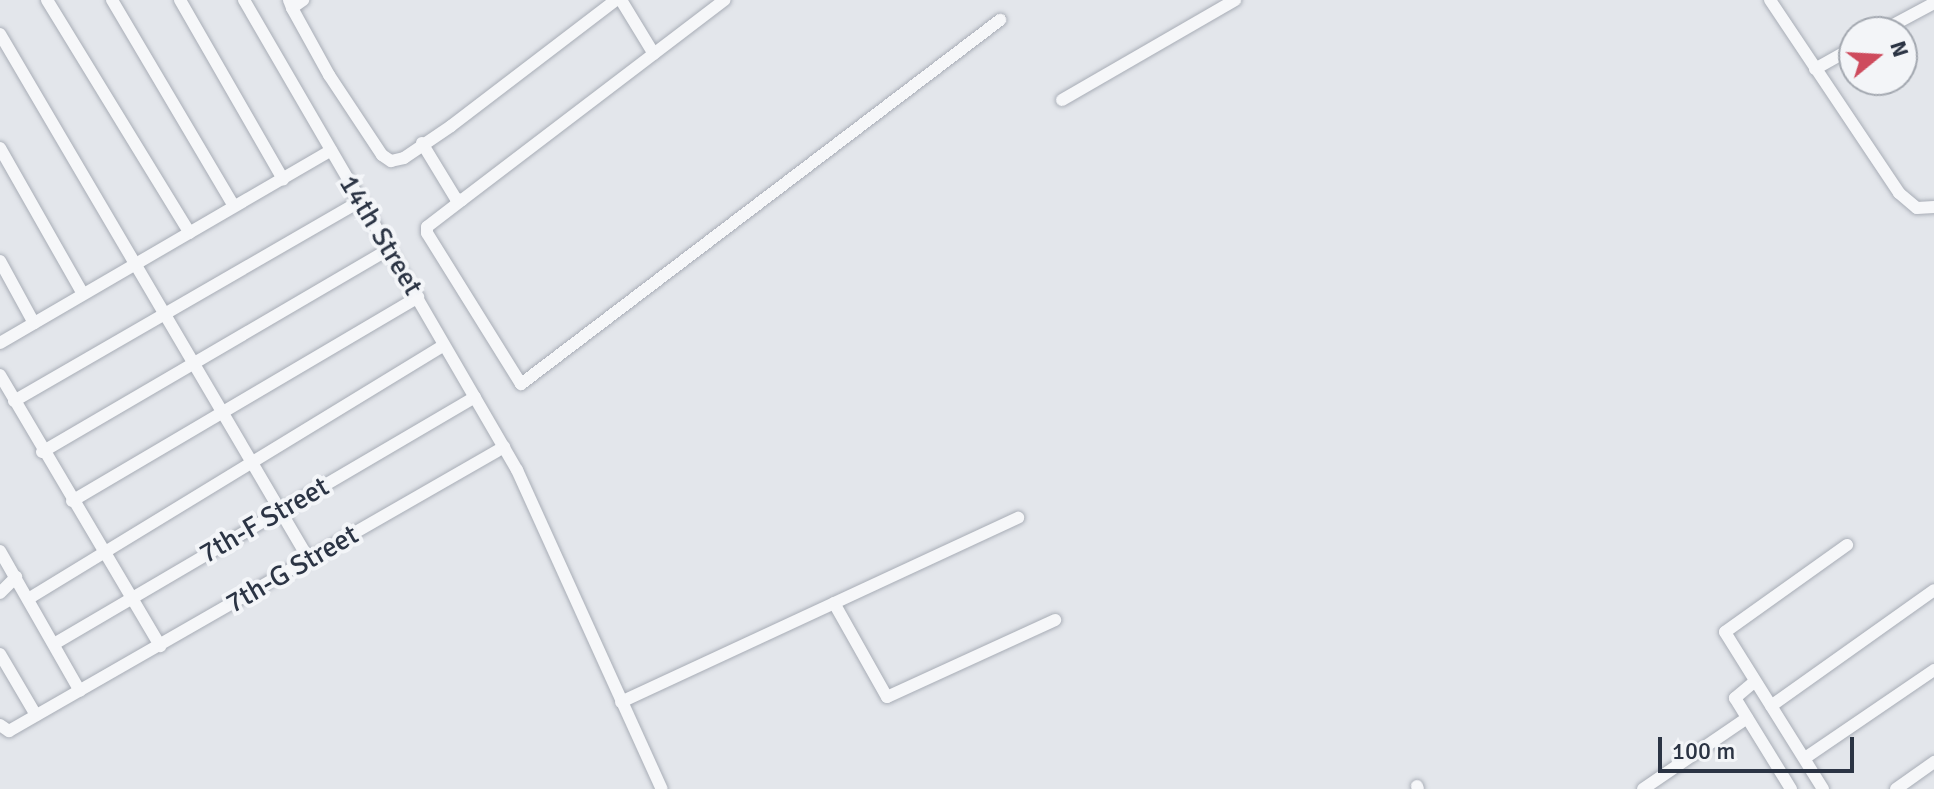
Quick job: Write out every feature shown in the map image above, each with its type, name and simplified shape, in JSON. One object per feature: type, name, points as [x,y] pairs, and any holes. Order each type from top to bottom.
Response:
[{"type":"street","points":[[47,0],[190,233]]},
{"type":"street","points":[[112,0],[234,206]]},
{"type":"street","points":[[180,0],[283,179]]},
{"type":"street","name":"14th Street","points":[[244,0],[517,470],[662,789]]},
{"type":"street","points":[[295,3],[382,155],[391,161],[404,158],[619,0],[654,54]]},
{"type":"street","points":[[725,0],[427,227],[427,233],[521,384],[1000,20]]},
{"type":"street","points":[[1062,100],[1235,0]]},
{"type":"street","points":[[1770,0],[1899,193],[1917,208],[1934,207]]},
{"type":"street","points":[[1910,16],[1934,3]]},
{"type":"street","points":[[0,34],[308,558]]},
{"type":"street","points":[[1815,69],[1838,56]]},
{"type":"street","points":[[422,143],[456,199],[462,200]]},
{"type":"street","points":[[0,148],[83,294]]},
{"type":"street","points":[[0,343],[331,150]]},
{"type":"street","points":[[14,401],[360,201]]},
{"type":"street","points":[[42,452],[388,250]]},
{"type":"street","points":[[0,261],[34,323]]},
{"type":"street","points":[[72,501],[418,297]]},
{"type":"street","points":[[28,599],[250,459],[444,345]]},
{"type":"street","points":[[0,375],[42,452],[160,646]]},
{"type":"street","name":"7th-F Street","points":[[54,644],[475,397]]},
{"type":"street","name":"7th-G Street","points":[[0,725],[9,731],[504,447]]},
{"type":"street","points":[[621,702],[1018,518]]},
{"type":"street","points":[[1823,789],[1726,637],[1726,627],[1847,545]]},
{"type":"street","points":[[0,551],[80,691]]},
{"type":"street","points":[[0,593],[16,577]]},
{"type":"street","points":[[1771,706],[1934,590]]},
{"type":"street","points":[[834,603],[887,697],[1055,620]]},
{"type":"street","points":[[0,654],[36,715]]},
{"type":"street","points":[[1805,758],[1934,670]]},
{"type":"street","points":[[1754,682],[1735,695],[1788,785],[1773,789]]},
{"type":"street","points":[[1643,789],[1747,718]]},
{"type":"street","points":[[1904,787],[1934,762]]}]
